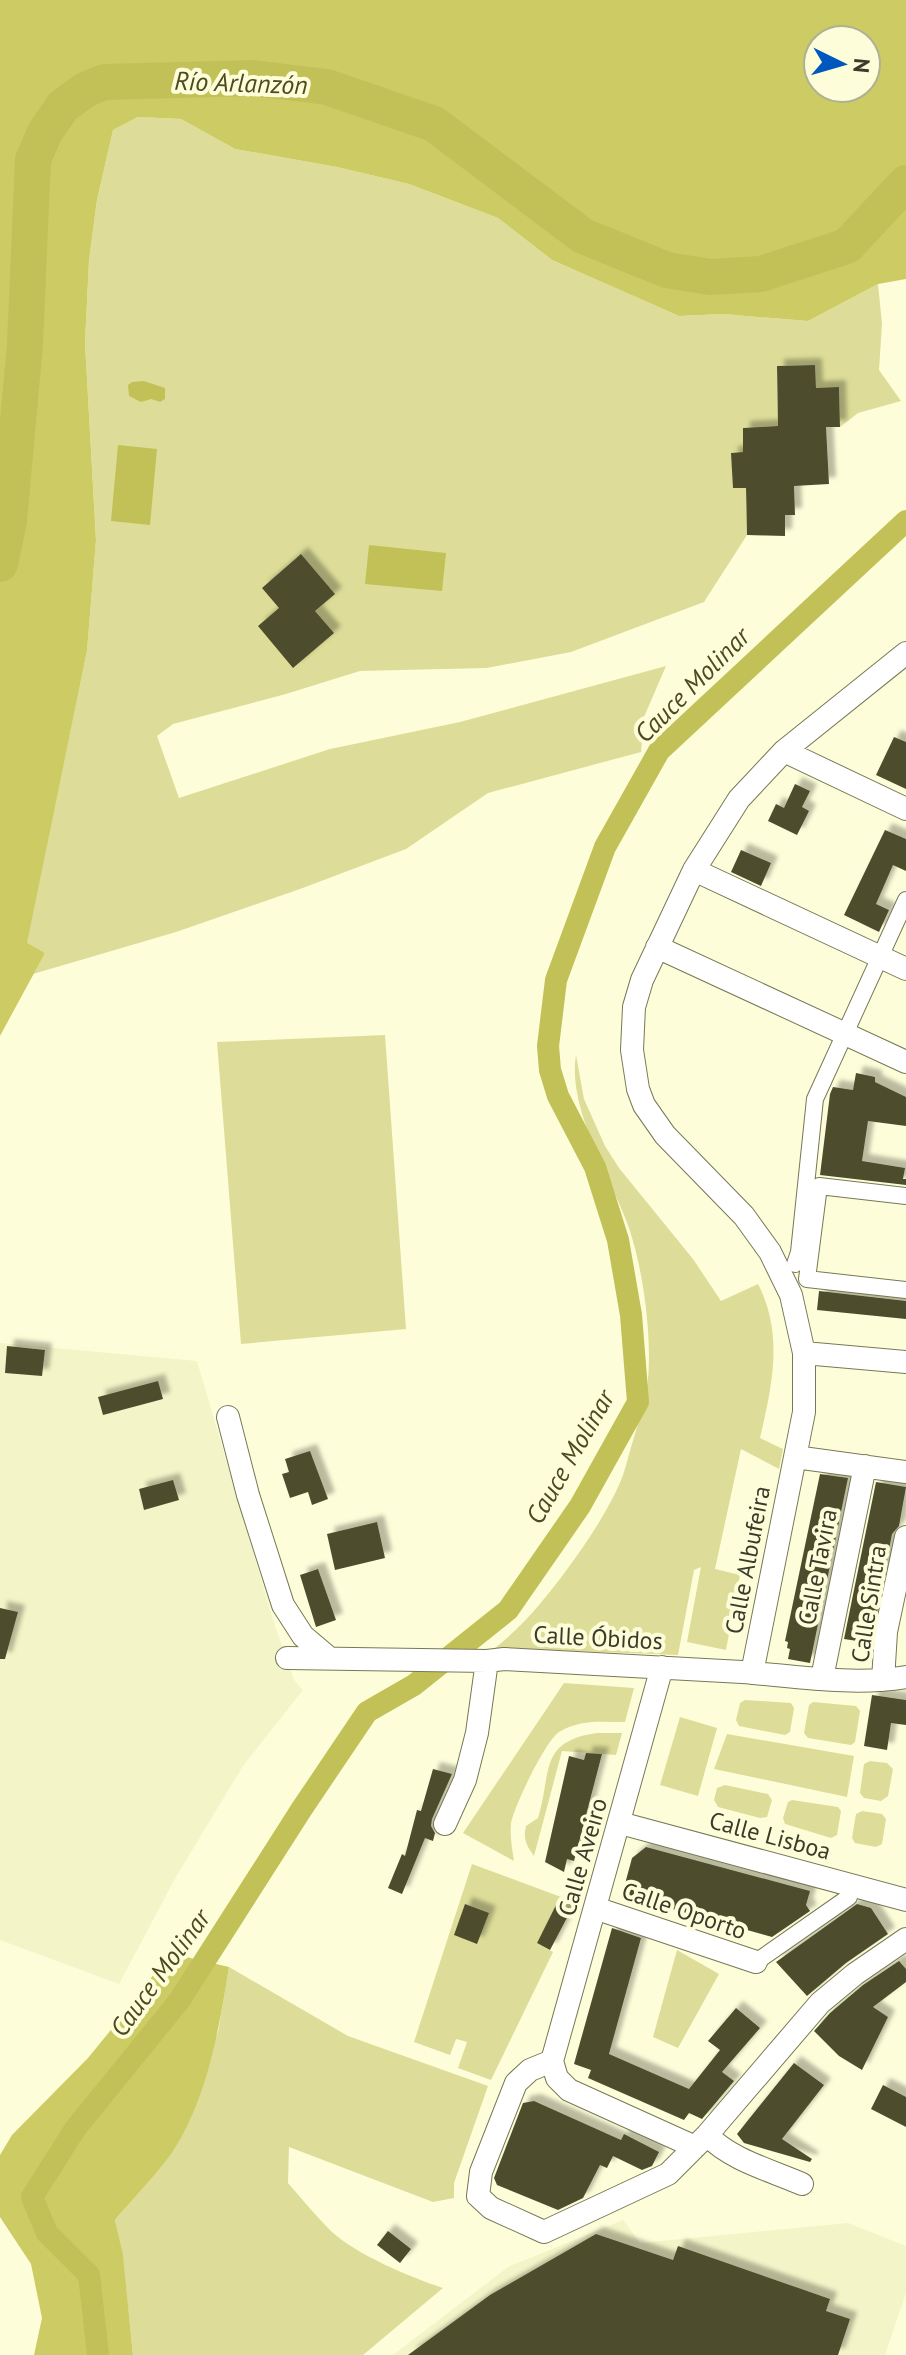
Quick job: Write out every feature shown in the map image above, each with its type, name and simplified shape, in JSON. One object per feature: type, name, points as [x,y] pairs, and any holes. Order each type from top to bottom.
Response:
[{"type":"street","name":"Calle Albufeira","points":[[752,1673],[804,1412],[804,1353],[791,1295],[770,1252],[744,1216],[665,1135],[644,1105],[638,1089],[632,1050],[634,1007],[642,980],[694,870],[739,799],[784,751],[906,653]]},
{"type":"street","points":[[784,751],[906,809]]},
{"type":"street","points":[[694,870],[906,969]]},
{"type":"street","points":[[795,1264],[799,1252],[815,1099],[906,900]]},
{"type":"street","points":[[657,947],[906,1062]]},
{"type":"street","points":[[906,1196],[819,1186],[807,1279],[906,1290]]},
{"type":"street","points":[[804,1353],[906,1362]]},
{"type":"street","points":[[228,1417],[248,1495],[283,1605],[303,1636],[329,1658]]},
{"type":"street","points":[[795,1457],[906,1472]]},
{"type":"street","name":"Calle Tavira","points":[[822,1678],[865,1466]]},
{"type":"street","name":"Calle Sintra","points":[[883,1680],[886,1632],[906,1537]]},
{"type":"street","name":"Calle Óbidos","points":[[287,1658],[504,1659],[822,1678],[883,1680],[906,1677]]},
{"type":"street","points":[[445,1824],[465,1780],[471,1757],[487,1661]]},
{"type":"street","name":"Calle Aveiro","points":[[552,2061],[662,1667]]},
{"type":"street","name":"Calle Lisboa","points":[[620,1823],[906,1900]]},
{"type":"street","points":[[756,1962],[849,1897]]},
{"type":"street","name":"Calle Oporto","points":[[595,1908],[756,1962]]},
{"type":"street","points":[[802,2184],[734,2155],[715,2143],[701,2141],[569,2090],[557,2078],[552,2061],[530,2070],[516,2083],[478,2187],[478,2196],[491,2208],[544,2232],[668,2174],[701,2141],[820,2003],[906,1939]]},
{"type":"shaded area","points":[[0,0],[906,0],[906,279],[878,284],[808,321],[723,314],[679,316],[552,260],[498,218],[409,184],[337,167],[235,149],[181,119],[138,117],[113,130],[97,200],[89,260],[85,343],[96,540],[87,651],[27,943],[45,953],[0,1036]]},
{"type":"shaded area","points":[[138,117],[181,119],[235,149],[337,167],[409,184],[498,218],[552,260],[679,316],[723,314],[808,321],[878,284],[882,324],[879,370],[901,401],[858,413],[840,427],[839,388],[816,388],[814,365],[777,366],[778,426],[743,428],[743,452],[731,453],[746,488],[747,535],[704,602],[571,652],[487,668],[360,671],[173,724],[157,736],[179,798],[330,749],[460,722],[666,666],[644,717],[641,752],[488,793],[406,849],[176,932],[33,974],[45,953],[26,944],[87,651],[96,539],[85,343],[89,260],[97,200],[113,130]]},
{"type":"shaded area","points":[[144,381],[165,388],[165,399],[141,402],[129,396],[128,385]]},
{"type":"shaded area","points":[[118,445],[157,449],[150,525],[111,521]]},
{"type":"shaded area","points":[[369,545],[446,553],[442,591],[365,584]]},
{"type":"shaded area","points":[[385,1035],[406,1329],[241,1344],[217,1042]]},
{"type":"shaded area","points":[[576,1055],[584,1099],[605,1146],[619,1168],[693,1259],[721,1301],[758,1284],[771,1322],[773,1360],[760,1438],[783,1449],[779,1469],[741,1449],[715,1569],[740,1575],[726,1650],[687,1642],[701,1567],[694,1570],[678,1655],[495,1648],[543,1600],[602,1517],[623,1475],[647,1387],[647,1323],[638,1263],[629,1228],[584,1120],[575,1076]]},
{"type":"shaded area","points":[[0,1343],[197,1361],[274,1623],[294,1680],[303,1690],[243,1766],[177,1875],[119,1984],[0,1940]]},
{"type":"shaded area","points":[[564,1683],[634,1688],[625,1722],[575,1725],[559,1732],[546,1748],[513,1816],[514,1861],[463,1833]]},
{"type":"shaded area","points":[[745,1700],[791,1703],[794,1708],[790,1732],[785,1735],[739,1726],[736,1720],[740,1703]]},
{"type":"shaded area","points":[[813,1702],[856,1706],[860,1711],[855,1742],[851,1745],[808,1738],[804,1733],[809,1705]]},
{"type":"shaded area","points":[[680,1717],[717,1728],[698,1796],[660,1785]]},
{"type":"shaded area","points":[[597,1733],[622,1733],[616,1755],[562,1751],[534,1856],[526,1842],[526,1826],[538,1818],[547,1773],[556,1752],[565,1743]]},
{"type":"shaded area","points":[[727,1734],[854,1756],[847,1797],[714,1769]]},
{"type":"shaded area","points":[[870,1761],[887,1763],[893,1769],[888,1796],[881,1801],[864,1798],[860,1793],[864,1764]]},
{"type":"shaded area","points":[[725,1785],[768,1794],[772,1800],[767,1817],[718,1807],[714,1800],[717,1788]]},
{"type":"shaded area","points":[[788,1802],[838,1807],[841,1811],[837,1835],[831,1838],[785,1824],[783,1818]]},
{"type":"shaded area","points":[[862,1811],[882,1814],[886,1819],[882,1844],[876,1847],[855,1843],[852,1838],[856,1814]]},
{"type":"shaded area","points":[[472,1864],[577,1903],[572,1913],[556,1905],[537,1943],[553,1952],[491,2080],[458,2068],[467,2042],[456,2039],[450,2055],[414,2042]]},
{"type":"shaded area","points":[[677,1950],[719,1974],[678,2048],[653,2037]]},
{"type":"shaded area","points":[[169,1953],[229,1967],[210,2064],[194,2111],[171,2154],[115,2220],[123,2255],[133,2355],[34,2355],[42,2318],[31,2264],[0,2217],[0,2155],[12,2135],[88,2058]]},
{"type":"shaded area","points":[[229,1967],[348,2036],[488,2086],[454,2183],[454,2198],[433,2202],[289,2147],[288,2183],[331,2231],[369,2257],[443,2288],[363,2355],[133,2355],[123,2258],[115,2220],[170,2154],[218,2032]]},
{"type":"shaded area","points":[[623,2220],[640,2243],[848,2223],[906,2246],[906,2293],[885,2355],[393,2355],[508,2267]]},
{"type":"building","points":[[815,365],[816,388],[839,387],[840,427],[826,427],[829,484],[794,486],[795,515],[785,515],[785,536],[747,535],[746,488],[733,488],[731,453],[743,452],[743,428],[778,426],[777,366]]},
{"type":"building","points":[[301,554],[335,594],[315,611],[334,633],[293,668],[258,626],[279,608],[262,588]]},
{"type":"building","points":[[894,737],[906,742],[906,789],[876,775]]},
{"type":"building","points":[[795,784],[810,791],[802,807],[809,811],[797,835],[768,821],[776,804],[784,808]]},
{"type":"building","points":[[885,830],[906,839],[906,871],[893,865],[876,904],[889,910],[879,932],[844,915]]},
{"type":"building","points":[[741,850],[771,863],[761,886],[731,872]]},
{"type":"building","points":[[856,1073],[875,1077],[875,1082],[906,1097],[906,1126],[868,1121],[862,1161],[905,1168],[903,1179],[906,1179],[906,1185],[820,1175],[830,1094],[833,1087],[853,1090]]},
{"type":"building","points":[[819,1291],[906,1301],[906,1319],[817,1310]]},
{"type":"building","points":[[7,1346],[45,1350],[42,1376],[5,1373]]},
{"type":"building","points":[[158,1381],[163,1399],[103,1415],[98,1397]]},
{"type":"building","points":[[310,1451],[328,1499],[312,1505],[308,1492],[290,1498],[282,1474],[289,1472],[285,1459]]},
{"type":"building","points":[[820,1474],[848,1478],[810,1663],[788,1659],[790,1649],[785,1641]]},
{"type":"building","points":[[173,1480],[179,1500],[144,1510],[139,1489]]},
{"type":"building","points":[[876,1482],[906,1487],[899,1526],[892,1534],[871,1643],[844,1639]]},
{"type":"building","points":[[377,1522],[385,1558],[335,1570],[327,1534]]},
{"type":"building","points":[[318,1569],[336,1620],[316,1627],[300,1575]]},
{"type":"building","points":[[0,1608],[18,1612],[5,1659],[0,1659]]},
{"type":"building","points":[[872,1695],[906,1700],[906,1725],[891,1723],[887,1750],[864,1746]]},
{"type":"building","points":[[586,1753],[602,1754],[574,1861],[567,1859],[564,1872],[545,1862],[569,1756],[584,1760]]},
{"type":"building","points":[[433,1769],[452,1774],[432,1819],[433,1841],[425,1838],[402,1894],[388,1888],[402,1854],[405,1856],[417,1810],[421,1811]]},
{"type":"building","points":[[646,1847],[810,1891],[806,1905],[810,1911],[772,1937],[622,1895],[632,1858]]},
{"type":"building","points":[[465,1904],[489,1913],[477,1944],[454,1935]]},
{"type":"building","points":[[857,1904],[871,1908],[888,1934],[846,1963],[807,1996],[776,1962]]},
{"type":"building","points":[[556,1905],[570,1912],[550,1950],[537,1943]]},
{"type":"building","points":[[612,1928],[641,1938],[609,2054],[689,2089],[720,2050],[708,2041],[736,2008],[760,2028],[722,2072],[734,2081],[702,2119],[689,2113],[684,2120],[588,2078],[591,2070],[574,2064]]},
{"type":"building","points":[[899,1961],[906,1969],[906,1982],[873,2007],[888,2017],[862,2070],[839,2056],[814,2031],[863,1985]]},
{"type":"building","points":[[794,2063],[824,2085],[782,2139],[812,2159],[810,2162],[744,2143],[737,2134]]},
{"type":"building","points":[[883,2085],[906,2097],[906,2127],[871,2109]]},
{"type":"building","points":[[534,2101],[621,2140],[624,2134],[659,2152],[652,2166],[642,2170],[613,2156],[607,2168],[600,2165],[583,2198],[558,2210],[497,2185],[494,2178],[523,2103]]},
{"type":"building","points":[[388,2231],[411,2249],[400,2263],[377,2245]]},
{"type":"building","points":[[596,2234],[673,2260],[678,2246],[830,2299],[826,2311],[850,2319],[838,2355],[408,2355],[490,2295]]},
{"type":"waterway","name":"Río Arlanzón","points":[[0,564],[9,521],[25,344],[33,160],[45,132],[63,106],[85,90],[104,82],[253,78],[327,87],[434,124],[583,236],[667,270],[710,277],[761,274],[847,246],[906,183]]},
{"type":"waterway","name":"Cauce Molinar","points":[[98,2355],[89,2275],[47,2233],[32,2197],[75,2129],[179,2001],[367,1712],[414,1685],[508,1610],[580,1506],[638,1402],[631,1315],[618,1240],[595,1167],[558,1096],[550,1070],[548,1046],[556,980],[605,847],[659,751],[906,521]]}]
